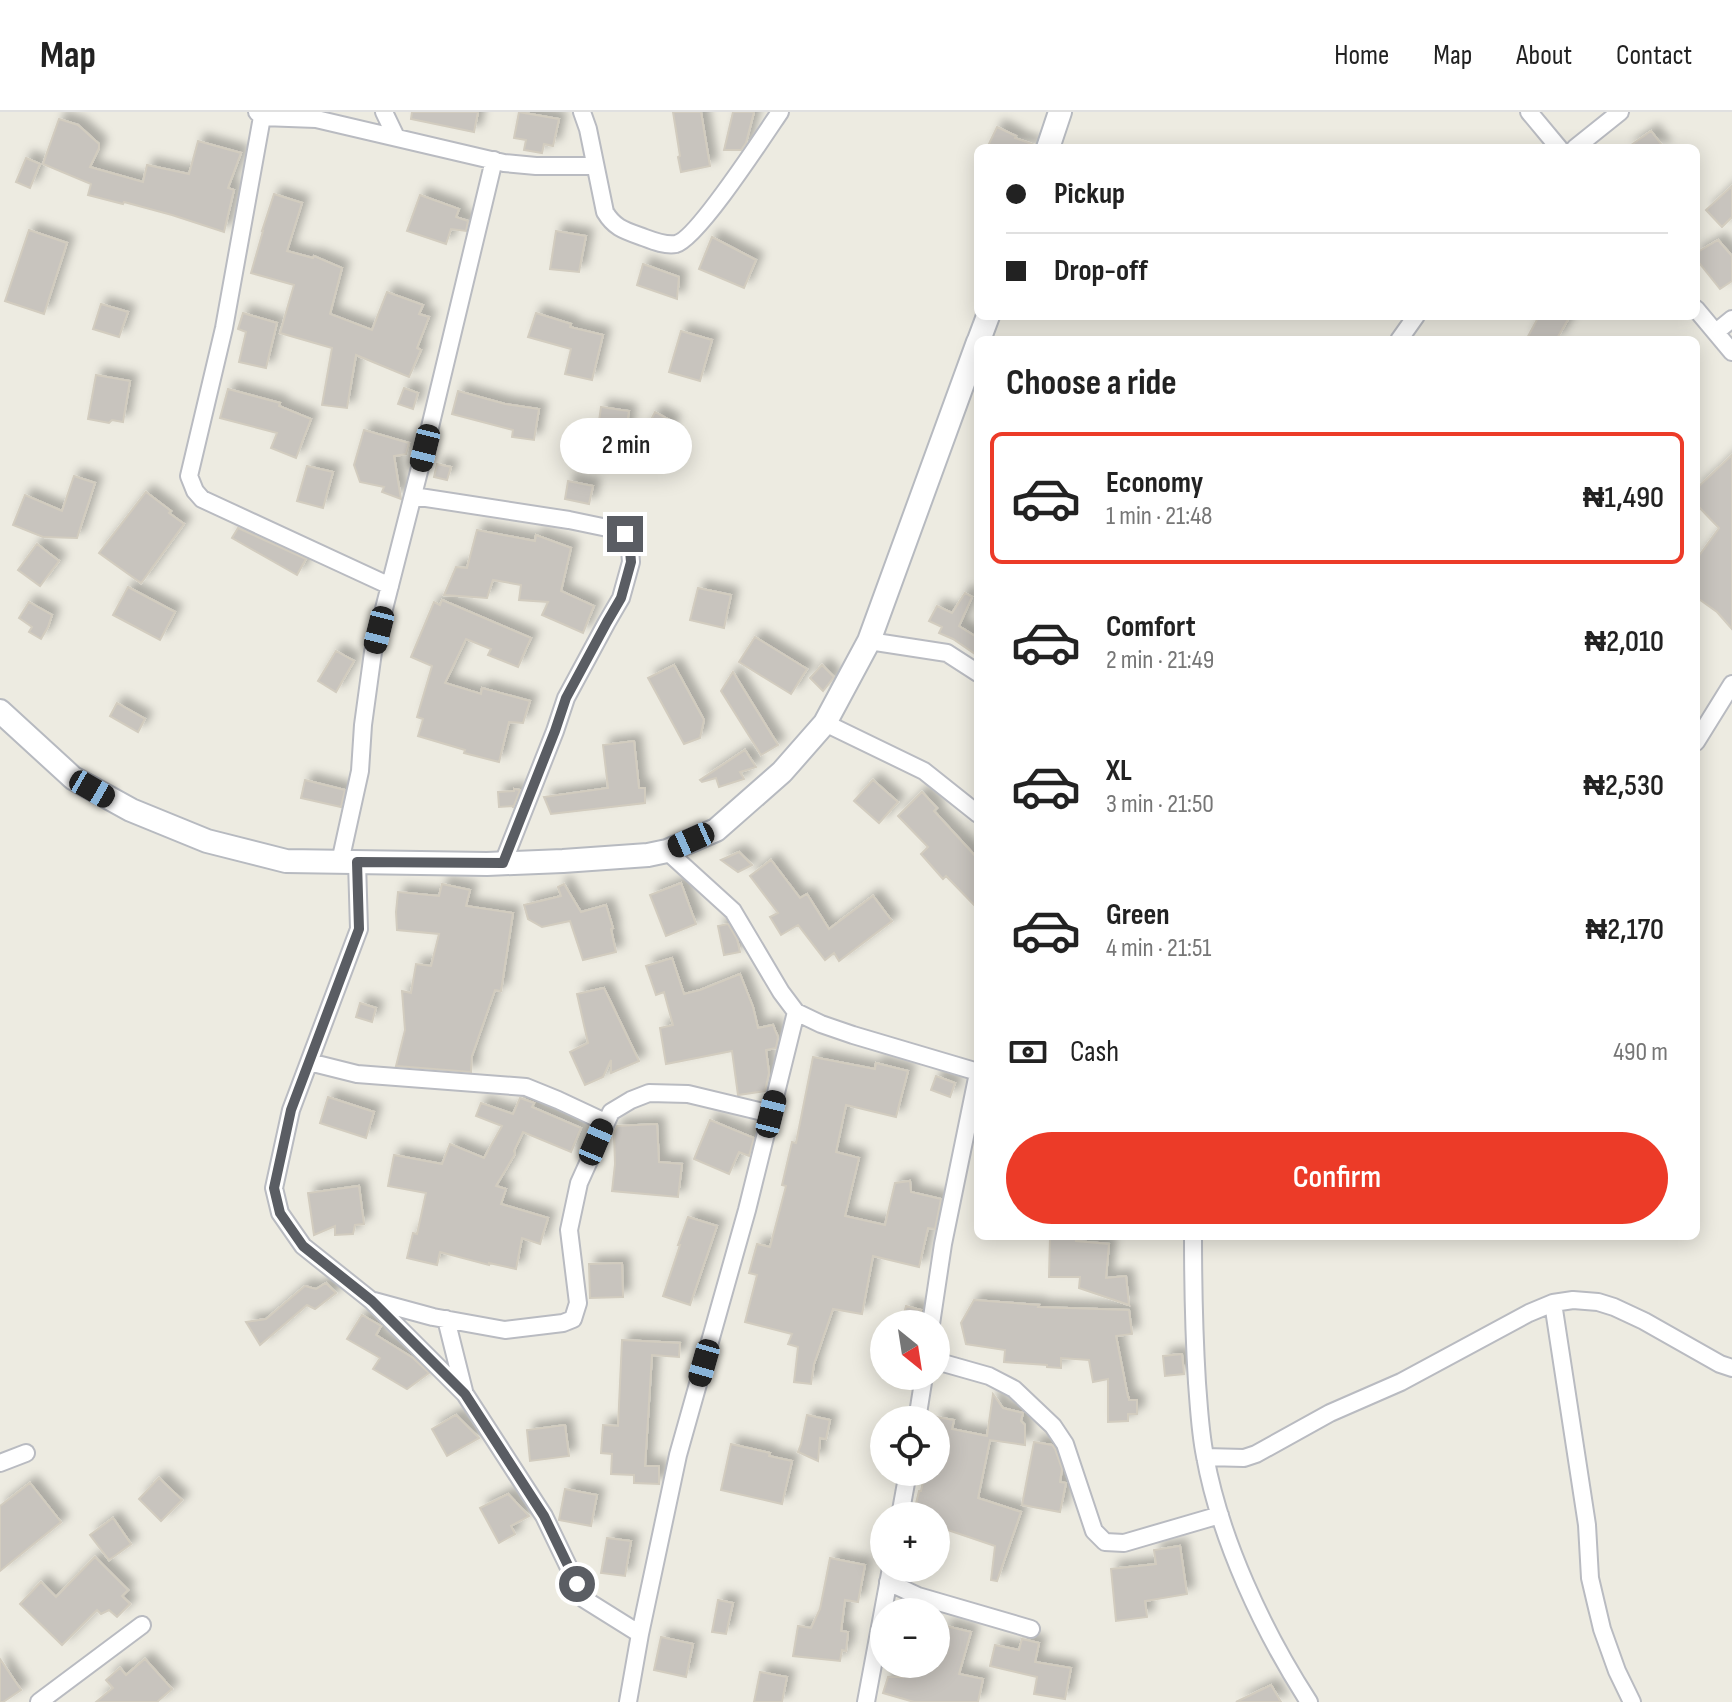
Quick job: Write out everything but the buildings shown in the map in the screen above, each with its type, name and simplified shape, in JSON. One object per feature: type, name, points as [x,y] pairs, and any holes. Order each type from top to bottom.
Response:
[{"type":"main road","points":[[1049,144],[1060,112]]},
{"type":"main road","points":[[0,711],[73,778],[131,810],[207,841],[286,861],[503,863],[648,855],[667,851],[716,830],[782,772],[825,723],[869,641],[974,352]]},
{"type":"street","points":[[384,112],[396,137]]},
{"type":"street","points":[[582,112],[605,212],[618,229],[662,243],[677,244],[690,234],[734,181],[780,112]]},
{"type":"street","points":[[1529,112],[1556,144]]},
{"type":"street","points":[[1580,144],[1620,112]]},
{"type":"street","points":[[390,586],[202,499],[189,476],[224,328],[260,115],[316,119],[494,160],[536,166],[595,166]]},
{"type":"street","points":[[494,160],[373,652],[348,862],[359,929],[291,1110],[274,1188],[280,1213],[303,1246],[372,1301],[465,1394],[544,1516],[584,1599],[640,1634]]},
{"type":"street","points":[[1700,314],[1732,352]]},
{"type":"street","points":[[1716,332],[1732,319]]},
{"type":"street","points":[[413,496],[569,520],[617,530],[629,538],[631,562],[621,598],[566,698],[503,863]]},
{"type":"street","points":[[869,641],[947,653],[974,670]]},
{"type":"street","points":[[1700,736],[1732,684]]},
{"type":"street","points":[[825,723],[924,771],[974,811]]},
{"type":"street","points":[[667,851],[733,911],[796,1012],[853,1035],[974,1071]]},
{"type":"street","points":[[628,1702],[678,1455],[747,1210],[796,1012]]},
{"type":"street","points":[[309,1062],[357,1074],[526,1087],[605,1122]]},
{"type":"street","points":[[933,1310],[943,1244],[974,1092]]},
{"type":"street","points":[[372,1301],[505,1330],[573,1319],[578,1303],[569,1230],[579,1183],[611,1112],[649,1093],[688,1094],[771,1114]]},
{"type":"street","points":[[1193,1240],[1195,1347],[1205,1457],[1220,1515],[1247,1584],[1277,1648],[1309,1702]]},
{"type":"street","points":[[1205,1457],[1244,1458],[1256,1454],[1330,1413],[1401,1382],[1553,1303],[1573,1300],[1614,1307],[1732,1368]]},
{"type":"street","points":[[1553,1303],[1587,1525],[1590,1578],[1602,1629],[1632,1702]]},
{"type":"street","points":[[446,1319],[465,1394]]},
{"type":"street","points":[[950,1365],[989,1376],[1014,1389],[1053,1426],[1065,1444],[1094,1531],[1105,1542],[1124,1543],[1220,1515]]},
{"type":"street","points":[[0,1463],[26,1453]]},
{"type":"street","points":[[866,1702],[888,1582]]},
{"type":"street","points":[[899,1582],[918,1596],[1031,1629]]},
{"type":"street","points":[[39,1702],[142,1625]]},
{"type":"route","points":[[577,1584],[544,1516],[465,1394],[372,1301],[303,1246],[280,1213],[274,1188],[291,1110],[359,929],[357,862],[503,863],[566,698],[621,598],[631,562],[629,538],[625,534]]}]
